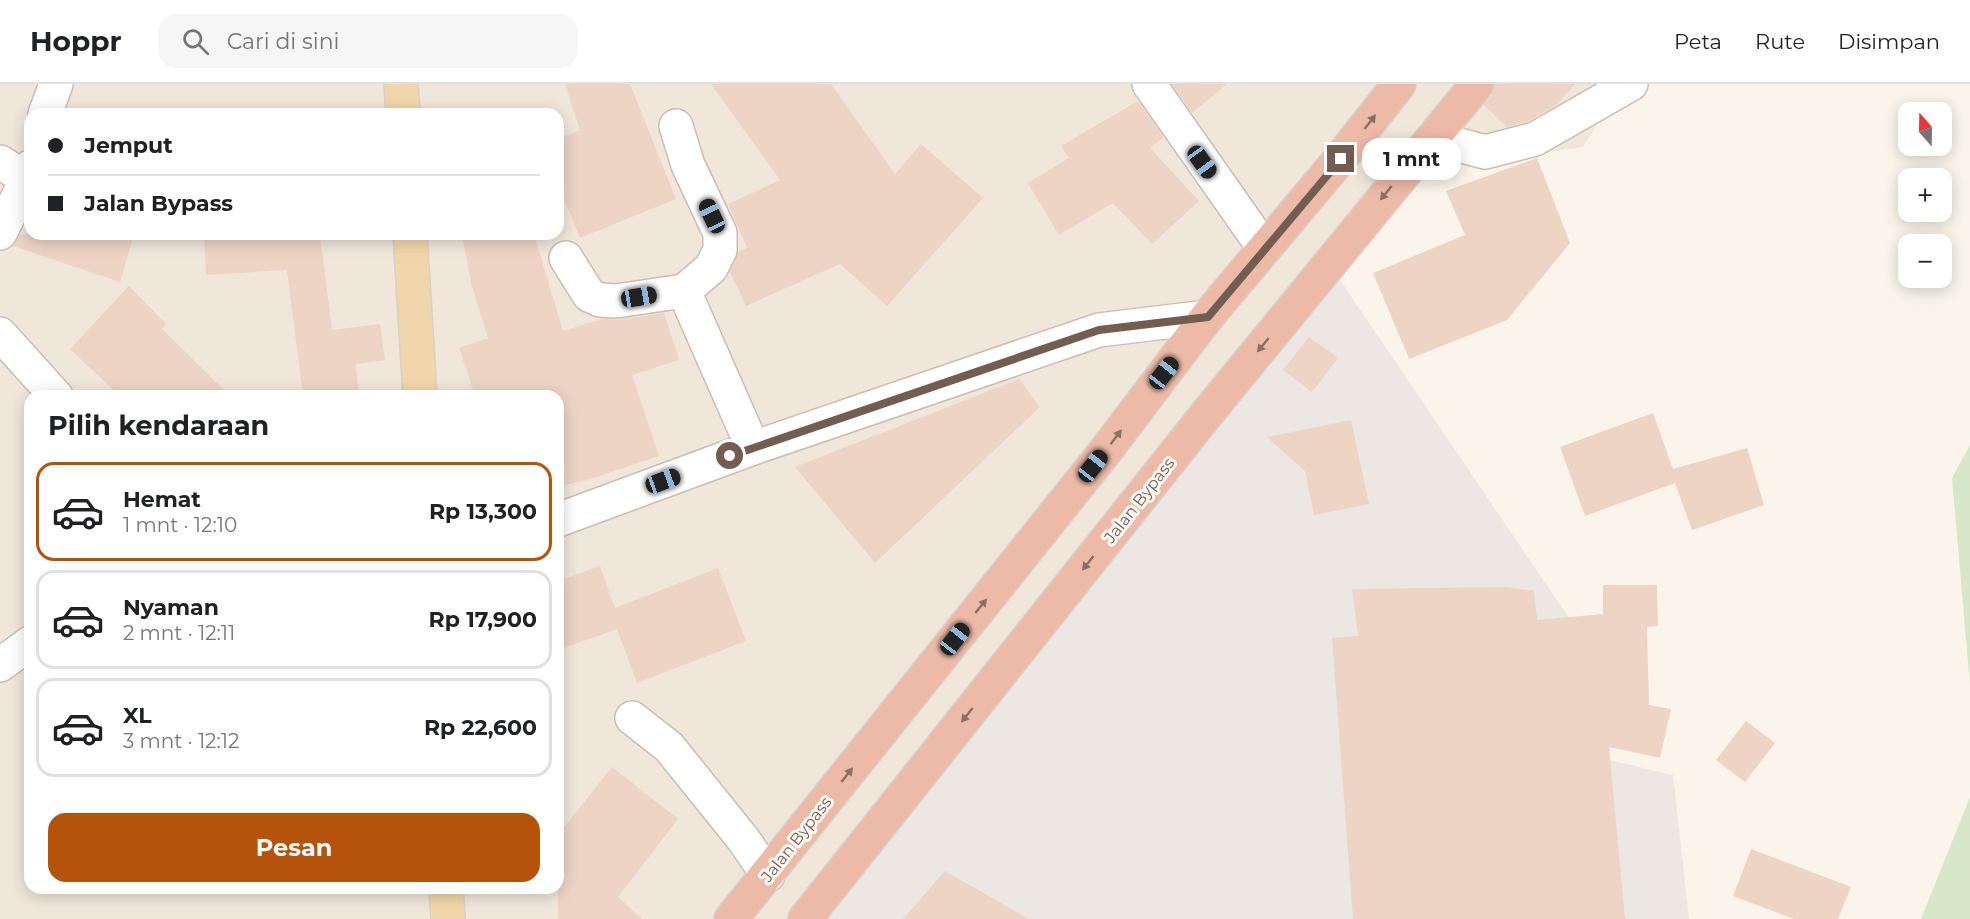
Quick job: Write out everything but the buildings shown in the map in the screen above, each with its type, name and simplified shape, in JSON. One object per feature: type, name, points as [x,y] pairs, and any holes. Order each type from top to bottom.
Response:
[{"type":"highway","name":"Jalan Bypass","points":[[731,919],[1107,448],[1208,317],[1341,159],[1399,84]]},
{"type":"highway","name":"Jalan Bypass","points":[[805,919],[1220,398],[1477,84]]},
{"type":"main road","points":[[401,84],[403,108]]},
{"type":"main road","points":[[410,240],[420,390]]},
{"type":"main road","points":[[446,894],[448,919]]},
{"type":"street","points":[[47,108],[56,84]]},
{"type":"street","points":[[1149,84],[1264,248]]},
{"type":"street","points":[[1433,138],[1485,152],[1534,139],[1631,84]]},
{"type":"street","points":[[566,258],[589,295],[600,300],[616,301],[684,291],[711,268],[720,250],[720,233],[688,165],[676,126]]},
{"type":"street","points":[[0,162],[24,171]]},
{"type":"street","points":[[0,233],[24,182]]},
{"type":"street","points":[[684,291],[753,448]]},
{"type":"street","points":[[564,518],[753,448],[1099,330],[1208,317]]},
{"type":"street","points":[[0,334],[51,390]]},
{"type":"street","points":[[0,665],[24,647]]},
{"type":"street","points":[[632,718],[669,747],[743,838],[768,875]]},
{"type":"shaded area","points":[[0,84],[1623,84],[1583,147],[1428,169],[801,919],[0,919]]},
{"type":"shaded area","points":[[1321,252],[1571,621],[1588,755],[1673,775],[1689,919],[789,919]]},
{"type":"green space","points":[[1970,445],[1970,685],[1952,478]]},
{"type":"green space","points":[[1970,797],[1970,919],[1921,919]]},
{"type":"route","points":[[730,456],[1099,330],[1208,317],[1341,159]]}]
